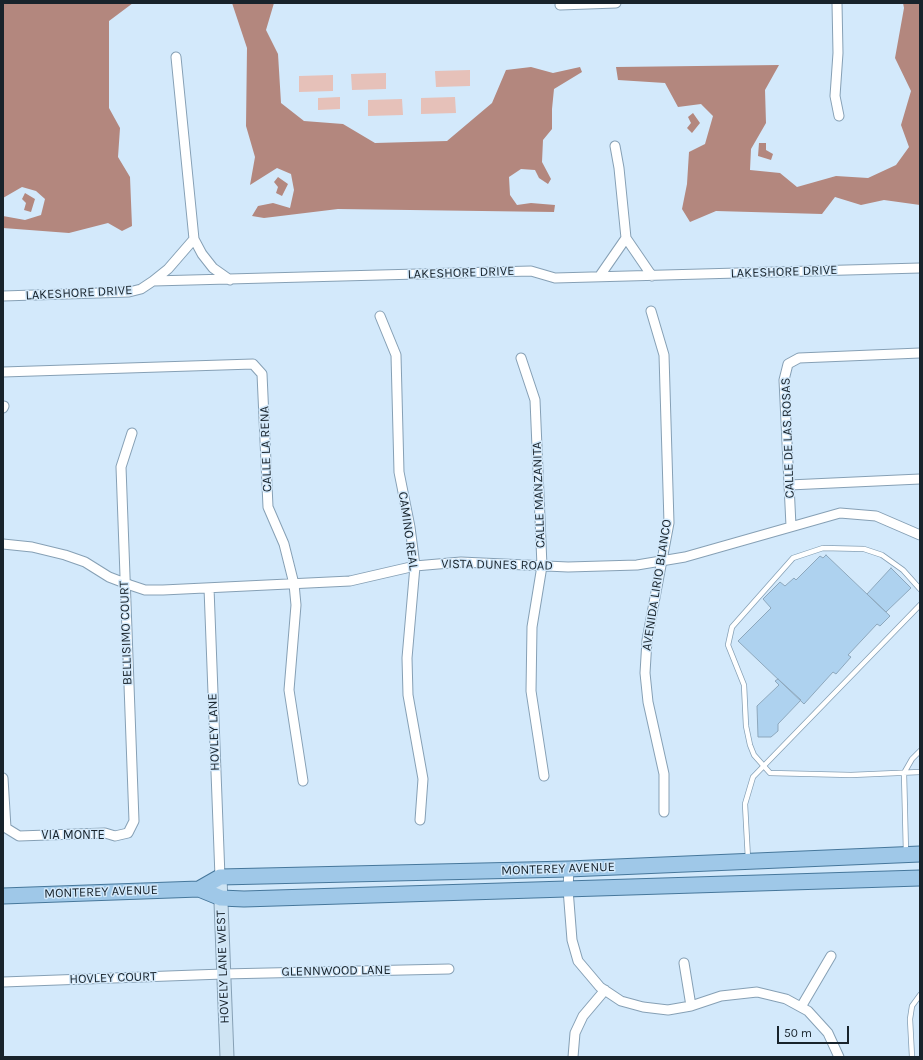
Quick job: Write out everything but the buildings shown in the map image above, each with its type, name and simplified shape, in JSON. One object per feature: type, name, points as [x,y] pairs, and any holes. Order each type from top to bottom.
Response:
[{"type":"main road","name":"MONTEREY AVENUE","points":[[198,889],[220,877],[569,868],[748,862],[913,854]]},
{"type":"main road","name":"MONTEREY AVENUE","points":[[3,896],[198,889],[220,898],[568,890],[920,878]]},
{"type":"street","points":[[560,5],[616,3]]},
{"type":"street","points":[[837,3],[838,53],[835,96],[839,116]]},
{"type":"street","points":[[176,57],[194,239],[213,268],[230,280]]},
{"type":"street","points":[[615,146],[619,168],[626,238],[652,276]]},
{"type":"street","points":[[599,277],[626,238]]},
{"type":"street","points":[[153,281],[168,269],[194,239]]},
{"type":"street","name":"LAKESHORE DRIVE","points":[[3,296],[129,292],[141,289],[153,281],[532,271],[555,278],[920,268]]},
{"type":"street","name":"AVENIDA LIRIO BLANCO","points":[[650,311],[664,355],[669,523],[647,640],[645,673],[648,702],[664,774],[664,812]]},
{"type":"street","name":"CAMINO REAL","points":[[380,316],[396,355],[399,472],[410,527],[415,566],[407,658],[408,694],[423,779],[420,820]]},
{"type":"street","name":"CALLE DE LAS ROSAS","points":[[791,526],[784,380],[788,364],[799,358],[920,353]]},
{"type":"street","name":"CALLE MANZANITA","points":[[521,358],[535,400],[542,566],[532,627],[531,659],[533,704],[544,776]]},
{"type":"street","name":"CALLE LA RENA","points":[[3,372],[253,364],[262,374],[268,508],[284,544],[294,584],[296,605],[289,690],[303,781]]},
{"type":"street","name":"BELLISIMO COURT","points":[[128,833],[134,821],[124,583],[121,467],[132,433]]},
{"type":"street","points":[[789,485],[920,479]]},
{"type":"street","name":"VISTA DUNES ROAD","points":[[3,544],[32,547],[65,555],[85,562],[109,577],[145,590],[350,581],[415,566],[461,562],[605,567],[663,561],[685,557],[840,513],[876,516],[920,535]]},
{"type":"street","name":"HOVLEY LANE","points":[[209,588],[220,877]]},
{"type":"street","name":"VIA MONTE","points":[[3,778],[6,828],[19,836],[105,833],[115,836],[128,833]]},
{"type":"street","points":[[569,868],[568,890],[572,940],[578,961],[605,990],[621,1001],[643,1007],[668,1010],[691,1006],[721,996],[757,992],[786,999],[808,1011],[828,1033],[839,1057]]},
{"type":"street","name":"HOVELY LANE WEST","points":[[220,877],[226,1057]]},
{"type":"street","points":[[801,1007],[832,956]]},
{"type":"street","points":[[684,962],[691,1006]]},
{"type":"street","name":"GLENNWOOD LANE","points":[[223,974],[449,969]]},
{"type":"street","name":"HOVLEY COURT","points":[[3,982],[223,974]]},
{"type":"street","points":[[573,1057],[575,1033],[583,1016],[605,990]]},
{"type":"lane","points":[[920,589],[903,570],[882,555],[864,548],[822,548],[793,558],[732,627],[728,645],[744,685],[746,726],[750,745],[754,754],[770,773],[851,775],[920,772]]},
{"type":"lane","points":[[748,862],[745,804],[753,777],[920,605]]},
{"type":"lane","points":[[913,854],[904,773],[912,759],[920,751]]},
{"type":"lane","points":[[912,1057],[910,1018],[912,1006],[920,995]]},
{"type":"shaded area","points":[[3,3],[133,3],[109,21],[109,108],[120,128],[118,157],[130,177],[132,226],[122,231],[108,223],[69,233],[3,228],[3,216],[25,220],[41,215],[45,199],[36,191],[22,187],[3,198]]},
{"type":"shaded area","points":[[232,3],[274,3],[266,30],[278,54],[281,103],[304,121],[343,124],[375,143],[447,141],[492,103],[506,70],[531,67],[553,73],[580,67],[582,72],[554,89],[552,129],[543,140],[542,162],[551,179],[548,184],[539,178],[535,170],[521,169],[509,177],[510,195],[517,205],[531,203],[555,205],[554,212],[338,209],[264,218],[252,216],[258,206],[273,203],[290,208],[294,190],[291,174],[277,168],[250,185],[255,157],[246,126],[247,48]]},
{"type":"shaded area","points":[[903,3],[920,3],[920,205],[884,200],[861,205],[835,197],[822,214],[716,211],[690,222],[682,209],[687,184],[689,152],[705,144],[713,116],[701,104],[678,107],[665,83],[618,80],[616,67],[779,65],[765,90],[766,123],[751,149],[750,170],[780,173],[797,187],[836,176],[868,178],[896,165],[909,147],[901,125],[911,91],[895,58],[904,8]]},
{"type":"shaded area","points":[[470,70],[470,86],[436,87],[435,71]]},
{"type":"shaded area","points":[[386,73],[386,89],[352,90],[351,74]]},
{"type":"shaded area","points":[[333,75],[333,91],[299,92],[299,76]]},
{"type":"shaded area","points":[[340,97],[340,109],[318,110],[318,98]]},
{"type":"shaded area","points":[[455,97],[456,113],[421,114],[421,98]]},
{"type":"shaded area","points":[[402,99],[403,115],[368,116],[368,100]]},
{"type":"shaded area","points":[[693,113],[700,123],[692,133],[687,128],[691,123],[688,117]]},
{"type":"shaded area","points":[[759,143],[766,143],[766,150],[773,154],[771,160],[758,156]]},
{"type":"shaded area","points":[[278,177],[288,184],[282,196],[276,193],[278,187],[274,182]]},
{"type":"shaded area","points":[[25,193],[35,199],[31,212],[24,210],[26,203],[22,199]]}]
